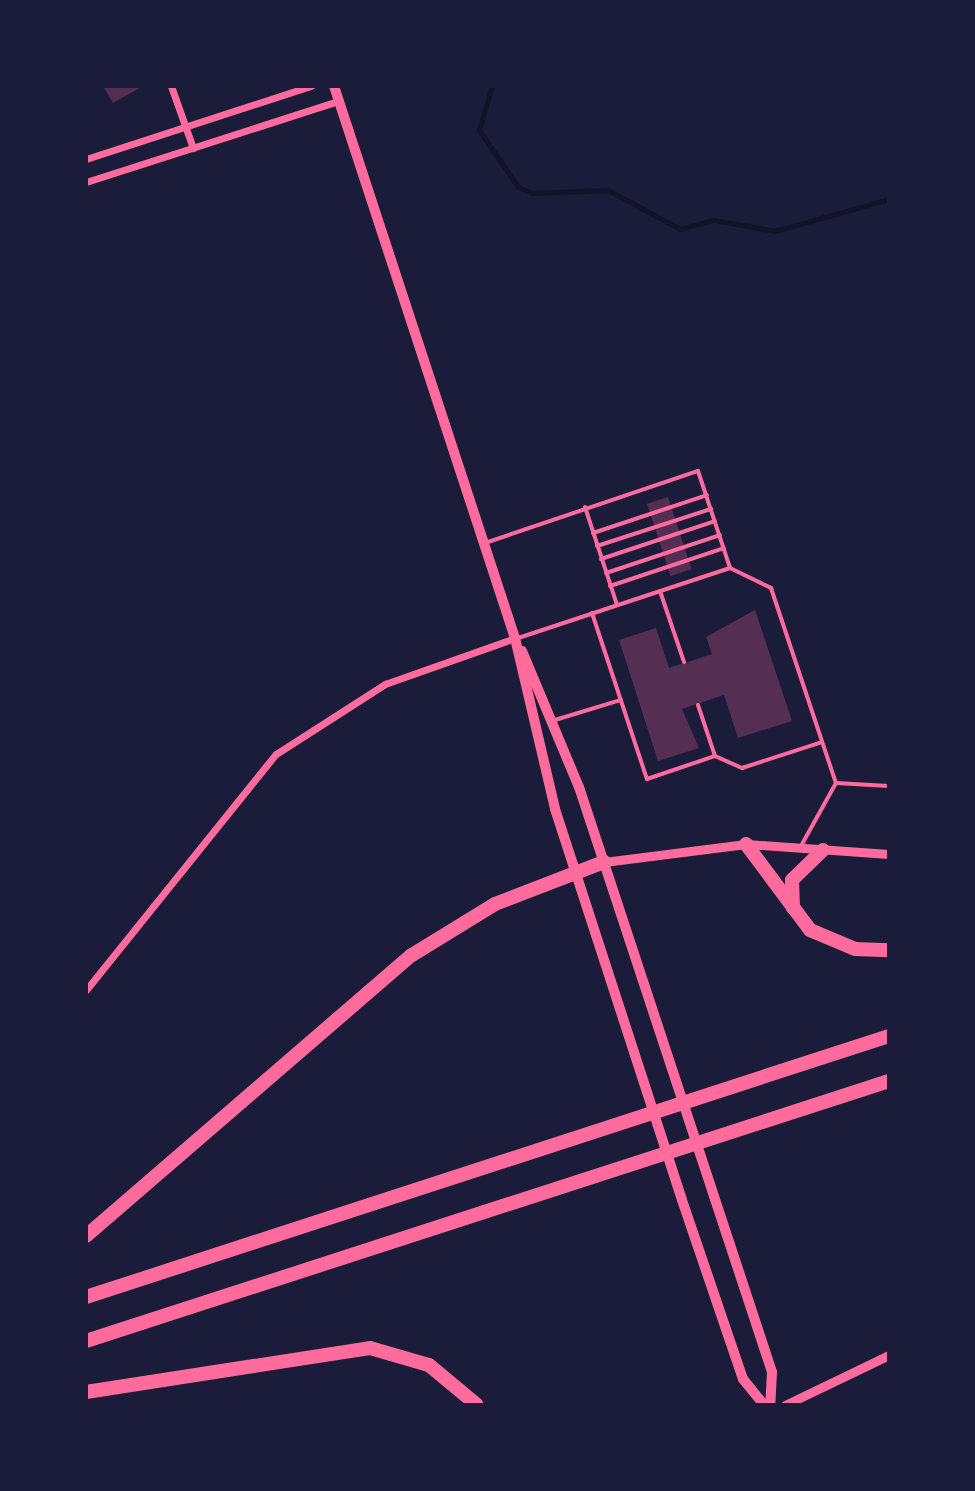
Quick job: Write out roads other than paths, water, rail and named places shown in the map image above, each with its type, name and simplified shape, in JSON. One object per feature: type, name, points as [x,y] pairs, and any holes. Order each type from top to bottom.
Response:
[{"type":"highway","points":[[746,844],[797,920],[827,940],[889,950]]},
{"type":"highway","points":[[797,920],[790,886],[823,850]]},
{"type":"highway","points":[[86,1236],[412,955],[495,904],[576,870],[604,862]]},
{"type":"highway","points":[[86,1297],[889,1036]]},
{"type":"highway","points":[[86,1341],[889,1081]]},
{"type":"highway","points":[[86,1392],[370,1348],[429,1365],[477,1405]]},
{"type":"main road","points":[[334,86],[515,638],[576,870],[682,1200],[743,1379],[764,1405]]},
{"type":"main road","points":[[515,638],[555,720],[604,862],[709,1192],[772,1372],[770,1405]]},
{"type":"street","points":[[171,86],[193,148]]},
{"type":"street","points":[[86,159],[311,86]]},
{"type":"street","points":[[86,182],[339,101]]},
{"type":"street","points":[[86,990],[276,754],[385,684],[515,638]]},
{"type":"street","points":[[604,862],[746,844],[889,854]]},
{"type":"street","points":[[785,1405],[889,1355]]},
{"type":"lane","points":[[484,543],[698,471],[730,568]]},
{"type":"lane","points":[[593,533],[707,495]]},
{"type":"lane","points":[[585,507],[617,605]]},
{"type":"lane","points":[[597,546],[711,509]]},
{"type":"lane","points":[[601,559],[715,521]]},
{"type":"lane","points":[[606,573],[720,535]]},
{"type":"lane","points":[[610,586],[724,548]]},
{"type":"lane","points":[[515,638],[730,568],[771,588],[836,783],[799,848]]},
{"type":"lane","points":[[660,591],[684,662]]},
{"type":"lane","points":[[592,613],[647,779],[715,756],[742,768],[822,742]]},
{"type":"lane","points":[[555,720],[621,700]]},
{"type":"lane","points":[[698,705],[715,756]]},
{"type":"lane","points":[[836,783],[889,786]]},
{"type":"waterway","points":[[492,86],[479,130],[518,187],[532,193],[608,190],[680,229],[714,220],[775,231],[889,199]]}]
